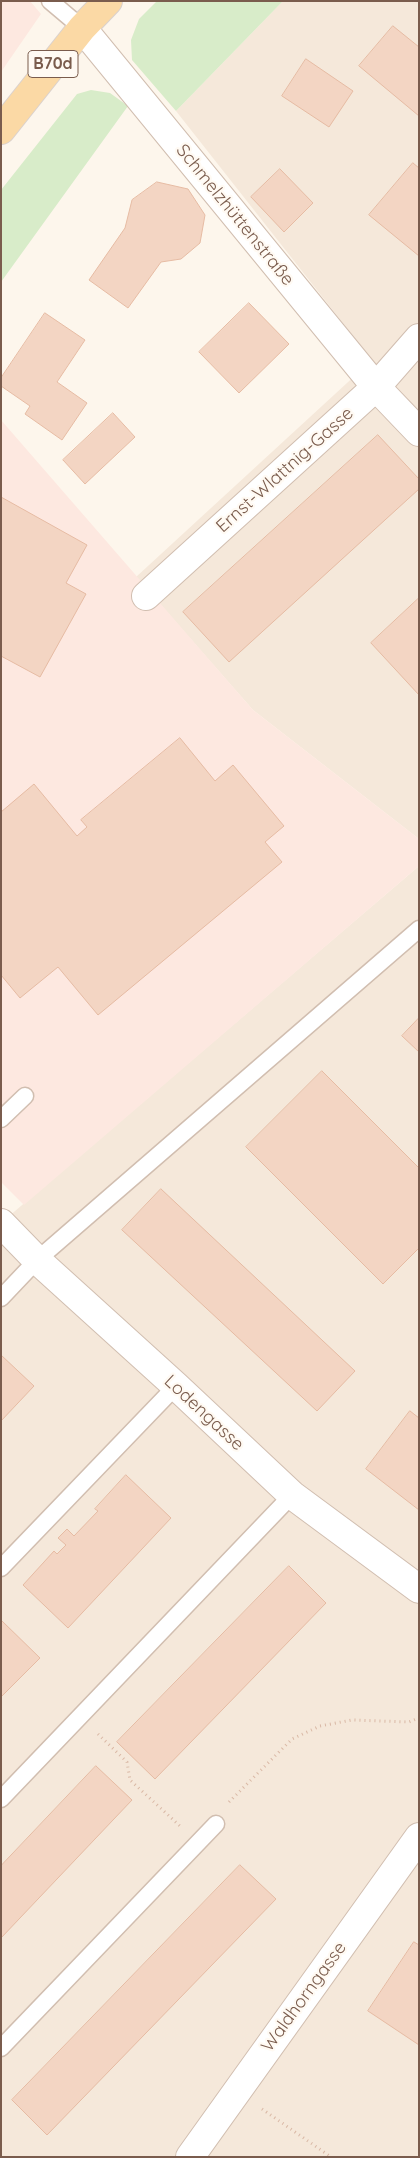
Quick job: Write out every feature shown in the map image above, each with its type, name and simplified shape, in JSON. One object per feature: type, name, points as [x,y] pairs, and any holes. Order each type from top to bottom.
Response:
[{"type":"main road","name":"B70d","points":[[1,130],[82,28],[108,1]]},
{"type":"street","name":"Schmelzhüttenstraße","points":[[82,28],[376,387],[419,432]]},
{"type":"street","name":"Ernst-Wlattnig-Gasse","points":[[146,596],[376,387],[419,338]]},
{"type":"street","name":"Lodengasse","points":[[1,1223],[37,1260],[176,1386],[292,1495],[419,1589]]},
{"type":"street","name":"Waldhorngasse","points":[[190,2157],[419,1837]]},
{"type":"lane","name":"Schmelzhüttenstraße","points":[[50,1],[82,28]]},
{"type":"lane","points":[[1,1298],[37,1260],[419,929]]},
{"type":"lane","points":[[1,1119],[25,1096]]},
{"type":"lane","points":[[1,1568],[176,1386]]},
{"type":"lane","points":[[1,1799],[292,1495]]},
{"type":"lane","points":[[1,2048],[216,1824]]},
{"type":"path","points":[[80,1717],[127,1762],[130,1780],[198,1843]]},
{"type":"path","points":[[216,1824],[228,1803],[292,1739],[320,1726],[352,1720],[410,1722],[419,1718]]},
{"type":"path","points":[[236,2092],[331,2157]]},
{"type":"shaded area","points":[[1,1],[30,1],[41,14],[1,72]]},
{"type":"shaded area","points":[[283,1],[419,1],[419,839],[253,710],[136,577],[372,360],[176,111]]},
{"type":"shaded area","points":[[1,420],[253,710],[419,839],[419,866],[24,1205],[1,1182]]},
{"type":"shaded area","points":[[419,866],[419,2157],[1,2157],[1,1223]]},
{"type":"green space","points":[[157,1],[283,1],[176,111],[132,60],[131,40],[139,19]]},
{"type":"green space","points":[[91,90],[110,93],[128,106],[1,282],[1,190],[77,94]]},
{"type":"building","points":[[393,26],[419,47],[419,116],[359,66]]},
{"type":"building","points":[[306,59],[353,91],[329,127],[282,96]]},
{"type":"building","points":[[413,163],[419,168],[419,256],[369,215]]},
{"type":"building","points":[[280,169],[313,203],[284,232],[251,197]]},
{"type":"building","points":[[157,182],[188,189],[205,215],[200,243],[181,259],[161,262],[128,308],[89,280],[125,228],[132,200]]},
{"type":"building","points":[[249,303],[289,344],[239,393],[199,352]]},
{"type":"building","points":[[45,313],[85,340],[57,382],[87,403],[62,440],[25,414],[30,406],[1,386],[1,378]]},
{"type":"building","points":[[113,413],[135,437],[85,484],[63,460]]},
{"type":"building","points":[[378,435],[419,479],[419,489],[229,662],[183,612]]},
{"type":"building","points":[[1,497],[87,545],[66,583],[86,594],[40,677],[1,656]]},
{"type":"building","points":[[419,598],[419,695],[371,643]]},
{"type":"building","points":[[180,738],[215,781],[233,765],[284,826],[265,842],[282,862],[98,1015],[58,967],[20,998],[1,975],[1,812],[34,784],[77,836],[87,827],[81,820]]},
{"type":"building","points":[[419,1018],[419,1052],[402,1036]]},
{"type":"building","points":[[322,1071],[419,1168],[419,1248],[383,1284],[246,1147]]},
{"type":"building","points":[[161,1189],[355,1371],[317,1411],[122,1230]]},
{"type":"building","points":[[1,1355],[34,1386],[1,1421]]},
{"type":"building","points":[[410,1411],[419,1418],[419,1510],[366,1469]]},
{"type":"building","points":[[126,1475],[171,1518],[68,1628],[23,1585],[54,1551],[57,1554],[66,1545],[58,1538],[67,1529],[74,1536],[98,1511],[95,1509]]},
{"type":"building","points":[[289,1566],[326,1603],[155,1779],[117,1742]]},
{"type":"building","points":[[1,1620],[40,1658],[1,1697]]},
{"type":"building","points":[[96,1766],[132,1800],[1,1938],[1,1866]]},
{"type":"building","points":[[240,1865],[276,1899],[47,2135],[12,2100]]},
{"type":"building","points":[[414,1942],[419,1945],[419,2045],[368,2011]]}]
